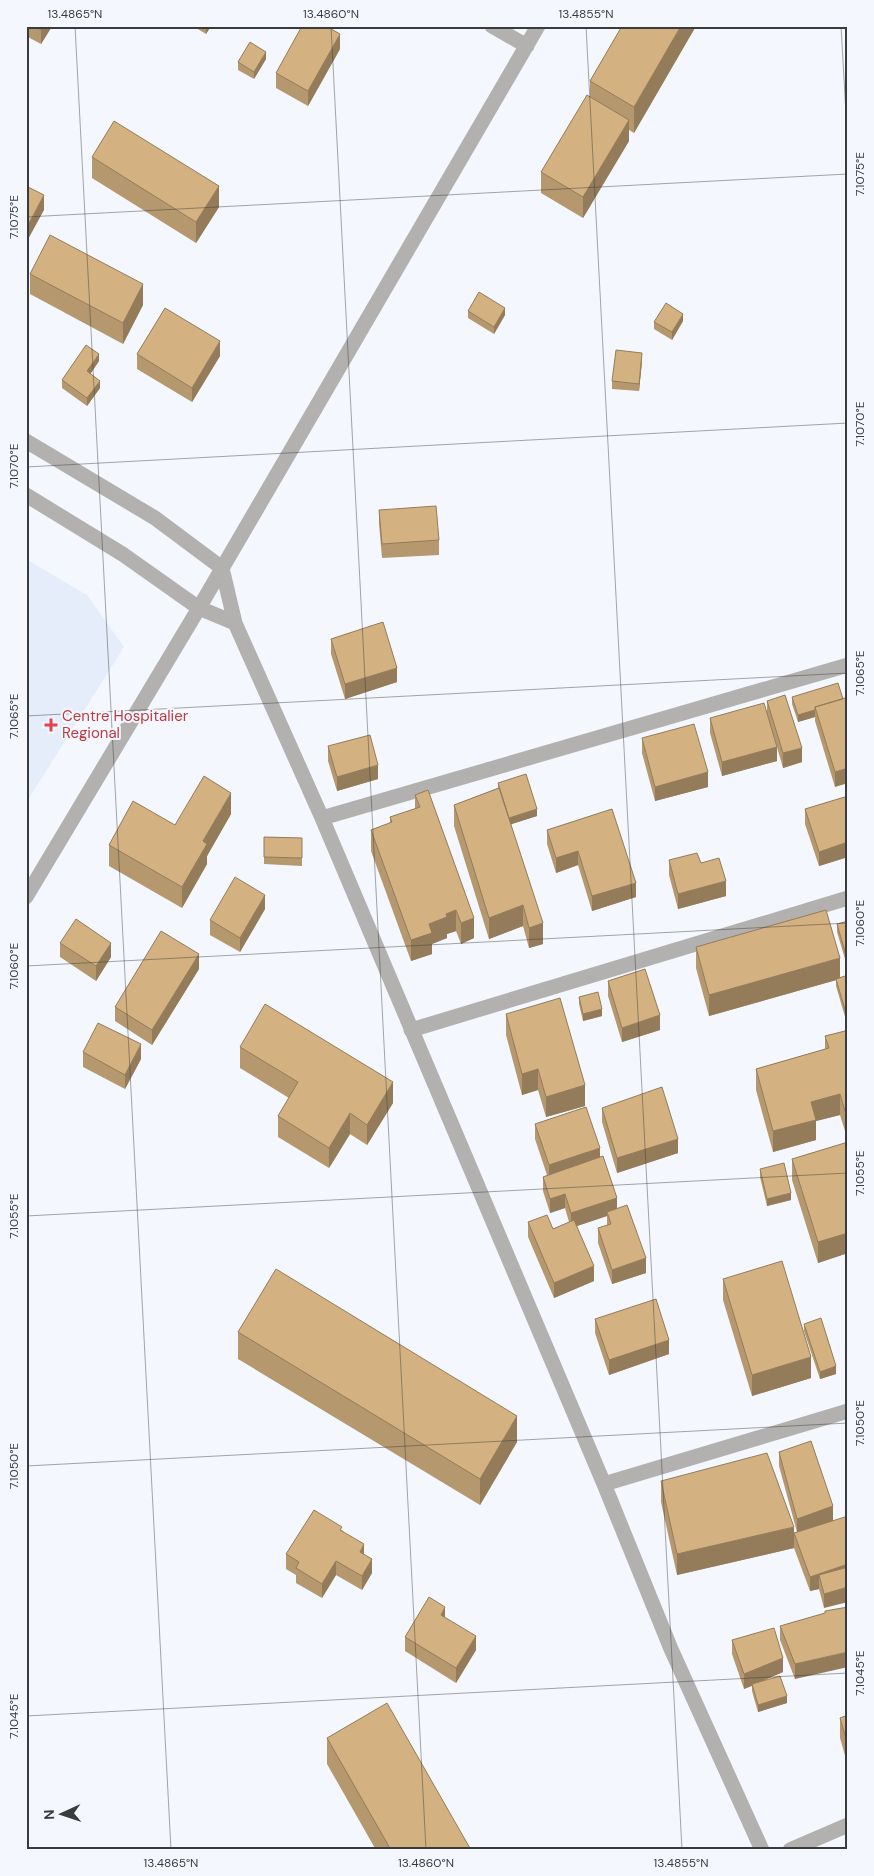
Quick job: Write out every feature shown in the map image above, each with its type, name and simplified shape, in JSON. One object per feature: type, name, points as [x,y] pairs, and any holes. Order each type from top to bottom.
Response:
[{"type":"street","points":[[492,26],[527,46]]},
{"type":"street","points":[[26,897],[199,608],[538,26]]},
{"type":"street","points":[[26,441],[155,518],[222,568],[235,622],[322,818],[604,1484],[671,1649],[762,1850]]},
{"type":"street","points":[[26,495],[124,555],[199,608],[235,622]]},
{"type":"street","points":[[322,818],[848,665]]},
{"type":"street","points":[[411,1030],[848,898]]},
{"type":"street","points":[[604,1484],[848,1411]]},
{"type":"street","points":[[790,1850],[848,1825]]},
{"type":"shaded area","name":"Centre Hospitalier Regional","points":[[26,559],[87,595],[124,647],[26,803]]},
{"type":"building","points":[[34,26],[43,26],[41,30]]},
{"type":"building","points":[[302,26],[326,26],[340,34],[308,91],[276,73]]},
{"type":"building","points":[[622,26],[681,26],[634,107],[590,81]]},
{"type":"building","points":[[250,42],[266,52],[254,72],[238,62]]},
{"type":"building","points":[[587,95],[629,120],[583,197],[541,172]]},
{"type":"building","points":[[114,121],[219,186],[196,222],[92,157]]},
{"type":"building","points":[[26,186],[44,195],[26,229]]},
{"type":"building","points":[[50,235],[143,284],[123,323],[30,274]]},
{"type":"building","points":[[479,292],[505,308],[494,327],[468,311]]},
{"type":"building","points":[[666,303],[683,314],[672,332],[654,322]]},
{"type":"building","points":[[165,308],[220,341],[192,388],[137,354]]},
{"type":"building","points":[[86,345],[99,354],[87,371],[100,381],[87,398],[62,380]]},
{"type":"building","points":[[616,350],[642,353],[639,384],[612,381]]},
{"type":"building","points":[[436,506],[439,540],[382,544],[379,510]]},
{"type":"building","points":[[383,622],[397,668],[345,684],[331,639]]},
{"type":"building","points":[[838,683],[843,699],[815,707],[815,710],[798,715],[792,697]]},
{"type":"building","points":[[785,695],[802,748],[783,753],[767,701]]},
{"type":"building","points":[[848,697],[848,768],[835,772],[815,707]]},
{"type":"building","points":[[764,703],[777,747],[722,762],[710,718]]},
{"type":"building","points":[[694,724],[708,772],[655,787],[642,738]]},
{"type":"building","points":[[370,735],[378,765],[337,777],[328,746]]},
{"type":"building","points":[[526,774],[537,809],[509,818],[498,783]]},
{"type":"building","points":[[204,776],[231,793],[203,841],[207,844],[182,887],[109,845],[133,801],[175,825]]},
{"type":"building","points":[[499,788],[543,923],[529,928],[523,905],[489,918],[454,805]]},
{"type":"building","points":[[428,790],[474,918],[461,923],[456,910],[446,914],[447,917],[429,924],[432,933],[411,940],[371,830],[392,822],[390,817],[420,807],[415,795]]},
{"type":"building","points":[[848,796],[848,842],[819,852],[805,809]]},
{"type":"building","points":[[612,809],[636,883],[592,896],[578,851],[556,858],[547,830]]},
{"type":"building","points":[[264,837],[302,838],[302,858],[264,857]]},
{"type":"building","points":[[697,853],[701,863],[719,858],[726,881],[678,894],[669,860]]},
{"type":"building","points":[[235,877],[265,895],[240,938],[210,920]]},
{"type":"building","points":[[826,910],[840,958],[709,995],[696,947]]},
{"type":"building","points":[[76,919],[111,943],[96,966],[60,943]]},
{"type":"building","points":[[848,921],[848,962],[837,924]]},
{"type":"building","points":[[161,931],[199,954],[152,1030],[115,1007]]},
{"type":"building","points":[[645,969],[660,1015],[622,1028],[608,981]]},
{"type":"building","points":[[848,975],[848,1020],[836,979]]},
{"type":"building","points":[[598,992],[602,1009],[583,1014],[579,997]]},
{"type":"building","points":[[560,998],[585,1085],[546,1097],[538,1069],[522,1074],[506,1014]]},
{"type":"building","points":[[265,1004],[393,1082],[367,1125],[350,1113],[329,1148],[278,1116],[298,1082],[240,1047]]},
{"type":"building","points":[[98,1023],[141,1044],[125,1075],[83,1052]]},
{"type":"building","points":[[845,1031],[848,1040],[848,1110],[845,1111],[840,1094],[811,1102],[816,1120],[773,1131],[756,1069],[829,1048],[825,1036]]},
{"type":"building","points":[[662,1087],[678,1139],[617,1158],[602,1108]]},
{"type":"building","points":[[586,1107],[600,1148],[549,1165],[535,1124]]},
{"type":"building","points":[[848,1142],[848,1233],[818,1242],[792,1159]]},
{"type":"building","points":[[603,1156],[617,1198],[571,1213],[565,1194],[550,1199],[543,1177]]},
{"type":"building","points":[[784,1163],[791,1193],[767,1199],[760,1169]]},
{"type":"building","points":[[627,1205],[646,1258],[612,1270],[598,1228],[611,1224],[607,1212]]},
{"type":"building","points":[[547,1215],[553,1229],[574,1220],[594,1266],[554,1283],[528,1222]]},
{"type":"building","points":[[782,1261],[811,1357],[752,1375],[723,1279]]},
{"type":"building","points":[[276,1269],[517,1416],[480,1479],[238,1332]]},
{"type":"building","points":[[656,1299],[669,1340],[609,1360],[595,1319]]},
{"type":"building","points":[[821,1318],[836,1366],[820,1372],[804,1324]]},
{"type":"building","points":[[811,1441],[833,1506],[797,1519],[779,1452]]},
{"type":"building","points":[[767,1453],[794,1527],[677,1554],[661,1481]]},
{"type":"building","points":[[314,1510],[342,1527],[340,1530],[364,1544],[360,1552],[372,1559],[362,1576],[336,1561],[322,1584],[296,1568],[299,1562],[286,1554]]},
{"type":"building","points":[[848,1516],[848,1564],[810,1577],[794,1533]]},
{"type":"building","points":[[848,1567],[848,1587],[824,1594],[819,1575]]},
{"type":"building","points":[[429,1597],[445,1607],[441,1615],[476,1636],[456,1668],[405,1637]]},
{"type":"building","points":[[848,1607],[848,1652],[795,1664],[780,1626],[825,1613],[825,1611]]},
{"type":"building","points":[[774,1628],[783,1658],[744,1674],[732,1640]]},
{"type":"building","points":[[780,1676],[787,1696],[758,1705],[752,1684]]},
{"type":"building","points":[[387,1703],[471,1850],[391,1850],[327,1738]]},
{"type":"building","points":[[848,1715],[848,1745],[840,1718]]},
{"type":"place","name":"Centre Hospitalier Regional","points":[[51,725]]}]
